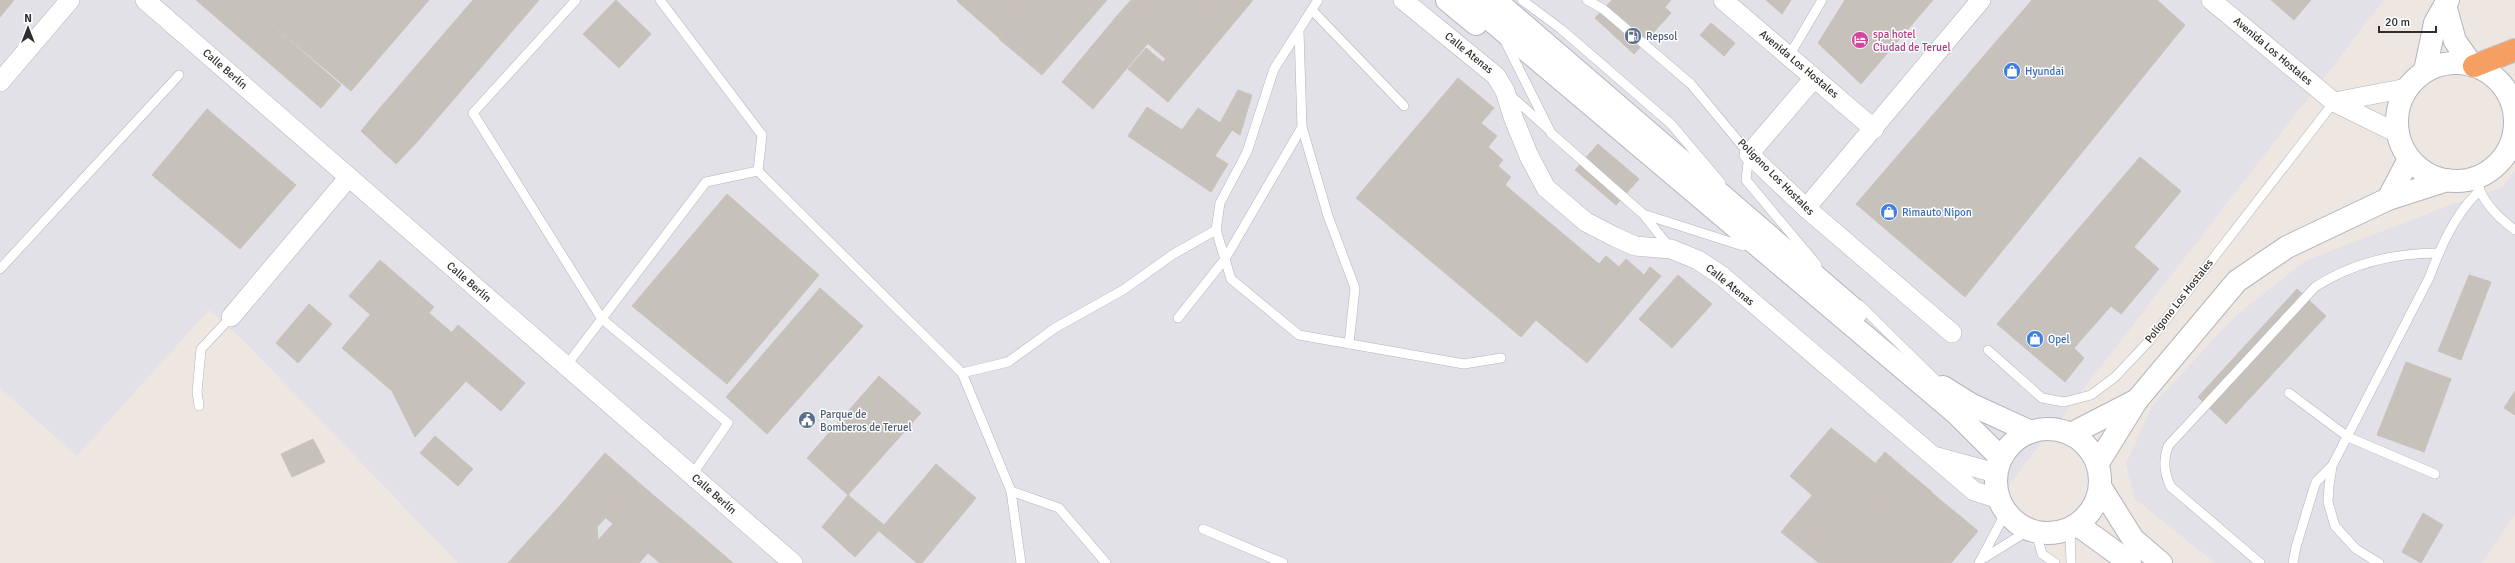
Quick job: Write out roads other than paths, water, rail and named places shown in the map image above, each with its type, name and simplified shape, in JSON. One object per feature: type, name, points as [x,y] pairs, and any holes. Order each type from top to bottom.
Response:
[{"type":"highway","points":[[2473,65],[2515,50]]},
{"type":"main road","points":[[1447,0],[1824,314],[1854,328]]},
{"type":"main road","points":[[1467,0],[1956,413],[1998,465],[2002,506],[2016,523],[2032,531],[2057,533],[2074,527],[2089,515],[2097,502],[2101,488],[2098,463],[2082,441],[2071,434],[2045,429],[2031,432],[2016,440],[1998,465]]},
{"type":"main road","points":[[1495,0],[1756,223],[1940,384],[1972,405],[2031,432]]},
{"type":"main road","points":[[2446,2],[2455,41],[2473,65]]},
{"type":"main road","points":[[2425,71],[2435,23],[2446,2]]},
{"type":"main road","points":[[2456,63],[2473,65],[2493,76],[2501,83],[2512,102],[2515,116],[2514,133],[2505,155],[2477,185],[2446,180],[2422,171],[2409,159],[2397,133],[2398,108],[2407,88],[2425,71],[2438,65],[2456,63]]},
{"type":"main road","points":[[2388,199],[2409,159]]},
{"type":"main road","points":[[2098,463],[2137,400],[2237,281],[2287,247],[2388,199],[2446,180]]},
{"type":"main road","points":[[2071,434],[2137,400]]},
{"type":"main road","points":[[2101,488],[2133,539],[2161,563]]},
{"type":"main road","points":[[2074,527],[2130,563]]},
{"type":"street","points":[[0,82],[70,0]]},
{"type":"street","name":"Calle Berlín","points":[[146,0],[793,563]]},
{"type":"street","name":"Calle Atenas","points":[[1403,0],[1496,76],[1506,91],[1512,117],[1546,188],[1586,222],[1635,246],[1671,249],[1698,260],[1722,276],[1974,491],[2002,506]]},
{"type":"street","name":"Avenida Los Hostales","points":[[1723,0],[1874,129]]},
{"type":"street","points":[[1806,208],[1981,0]]},
{"type":"street","name":"Avenida Los Hostales","points":[[2212,0],[2334,102]]},
{"type":"street","points":[[1749,154],[1814,78]]},
{"type":"street","points":[[2334,102],[2407,88]]},
{"type":"street","points":[[2334,102],[2397,133]]},
{"type":"street","name":"Polígono Los Hostales","points":[[1749,154],[1806,208],[1952,333]]},
{"type":"street","points":[[231,317],[349,177]]},
{"type":"street","name":"Calle Atenas","points":[[1932,456],[1998,465]]},
{"type":"lane","points":[[576,0],[474,113],[602,319],[728,423],[692,475]]},
{"type":"lane","points":[[660,0],[762,135],[758,172]]},
{"type":"lane","points":[[1318,0],[1274,69],[1247,152],[1220,203],[1216,230],[1231,279],[1299,334],[1464,364],[1501,358]]},
{"type":"lane","points":[[1522,0],[1561,29],[1671,124],[1756,223]]},
{"type":"lane","name":"Polígono Los Hostales","points":[[1587,0],[1603,9],[1690,84],[1749,154]]},
{"type":"lane","points":[[1789,56],[1822,0]]},
{"type":"lane","points":[[1312,10],[1404,106]]},
{"type":"lane","points":[[1493,21],[1515,56],[1551,133]]},
{"type":"lane","points":[[1299,31],[1302,127],[1328,216],[1355,288],[1349,344]]},
{"type":"lane","points":[[0,269],[179,75]]},
{"type":"lane","points":[[1506,91],[1643,214],[1671,249]]},
{"type":"lane","name":"Polígono Los Hostales","points":[[1988,350],[2042,398],[2064,402],[2090,395],[2097,390],[2115,377],[2150,340],[2334,102]]},
{"type":"lane","points":[[1178,318],[1225,258],[1302,127]]},
{"type":"lane","points":[[1749,154],[1746,180],[1816,264],[1888,332],[1940,384]]},
{"type":"lane","points":[[566,366],[706,182],[758,172]]},
{"type":"lane","points":[[758,172],[962,373],[1011,491],[1021,563]]},
{"type":"lane","points":[[2293,563],[2296,547],[2315,486],[2332,466],[2429,278],[2438,254],[2459,212],[2477,185],[2497,215],[2515,230]]},
{"type":"lane","points":[[1643,214],[1743,246]]},
{"type":"lane","points":[[962,373],[1008,362],[1055,328],[1122,290],[1172,255],[1216,230]]},
{"type":"lane","points":[[2260,563],[2171,487],[2165,464],[2168,446],[2316,288],[2337,275],[2370,262],[2405,255],[2438,254]]},
{"type":"lane","points":[[199,406],[197,392],[201,349],[231,317]]},
{"type":"lane","points":[[2290,393],[2348,436],[2435,474]]},
{"type":"lane","points":[[2332,466],[2328,502],[2335,526],[2356,549],[2380,563]]},
{"type":"lane","points":[[1011,491],[1059,508],[1106,563]]},
{"type":"lane","points":[[1981,561],[2002,506]]},
{"type":"lane","points":[[2070,563],[2074,527]]},
{"type":"lane","points":[[1203,529],[1283,563]]},
{"type":"lane","points":[[1981,561],[2032,531],[2042,554],[2055,563]]},
{"type":"place","name":"Repsol","points":[[1633,36]]},
{"type":"place","name":"spa hotel Ciudad de Teruel","points":[[1860,40]]},
{"type":"place","name":"Hyundai","points":[[2012,71]]},
{"type":"place","name":"Rimauto Nipon","points":[[1889,212]]},
{"type":"place","name":"Opel","points":[[2035,339]]},
{"type":"place","name":"Parque de Bomberos de Teruel","points":[[807,420]]}]
